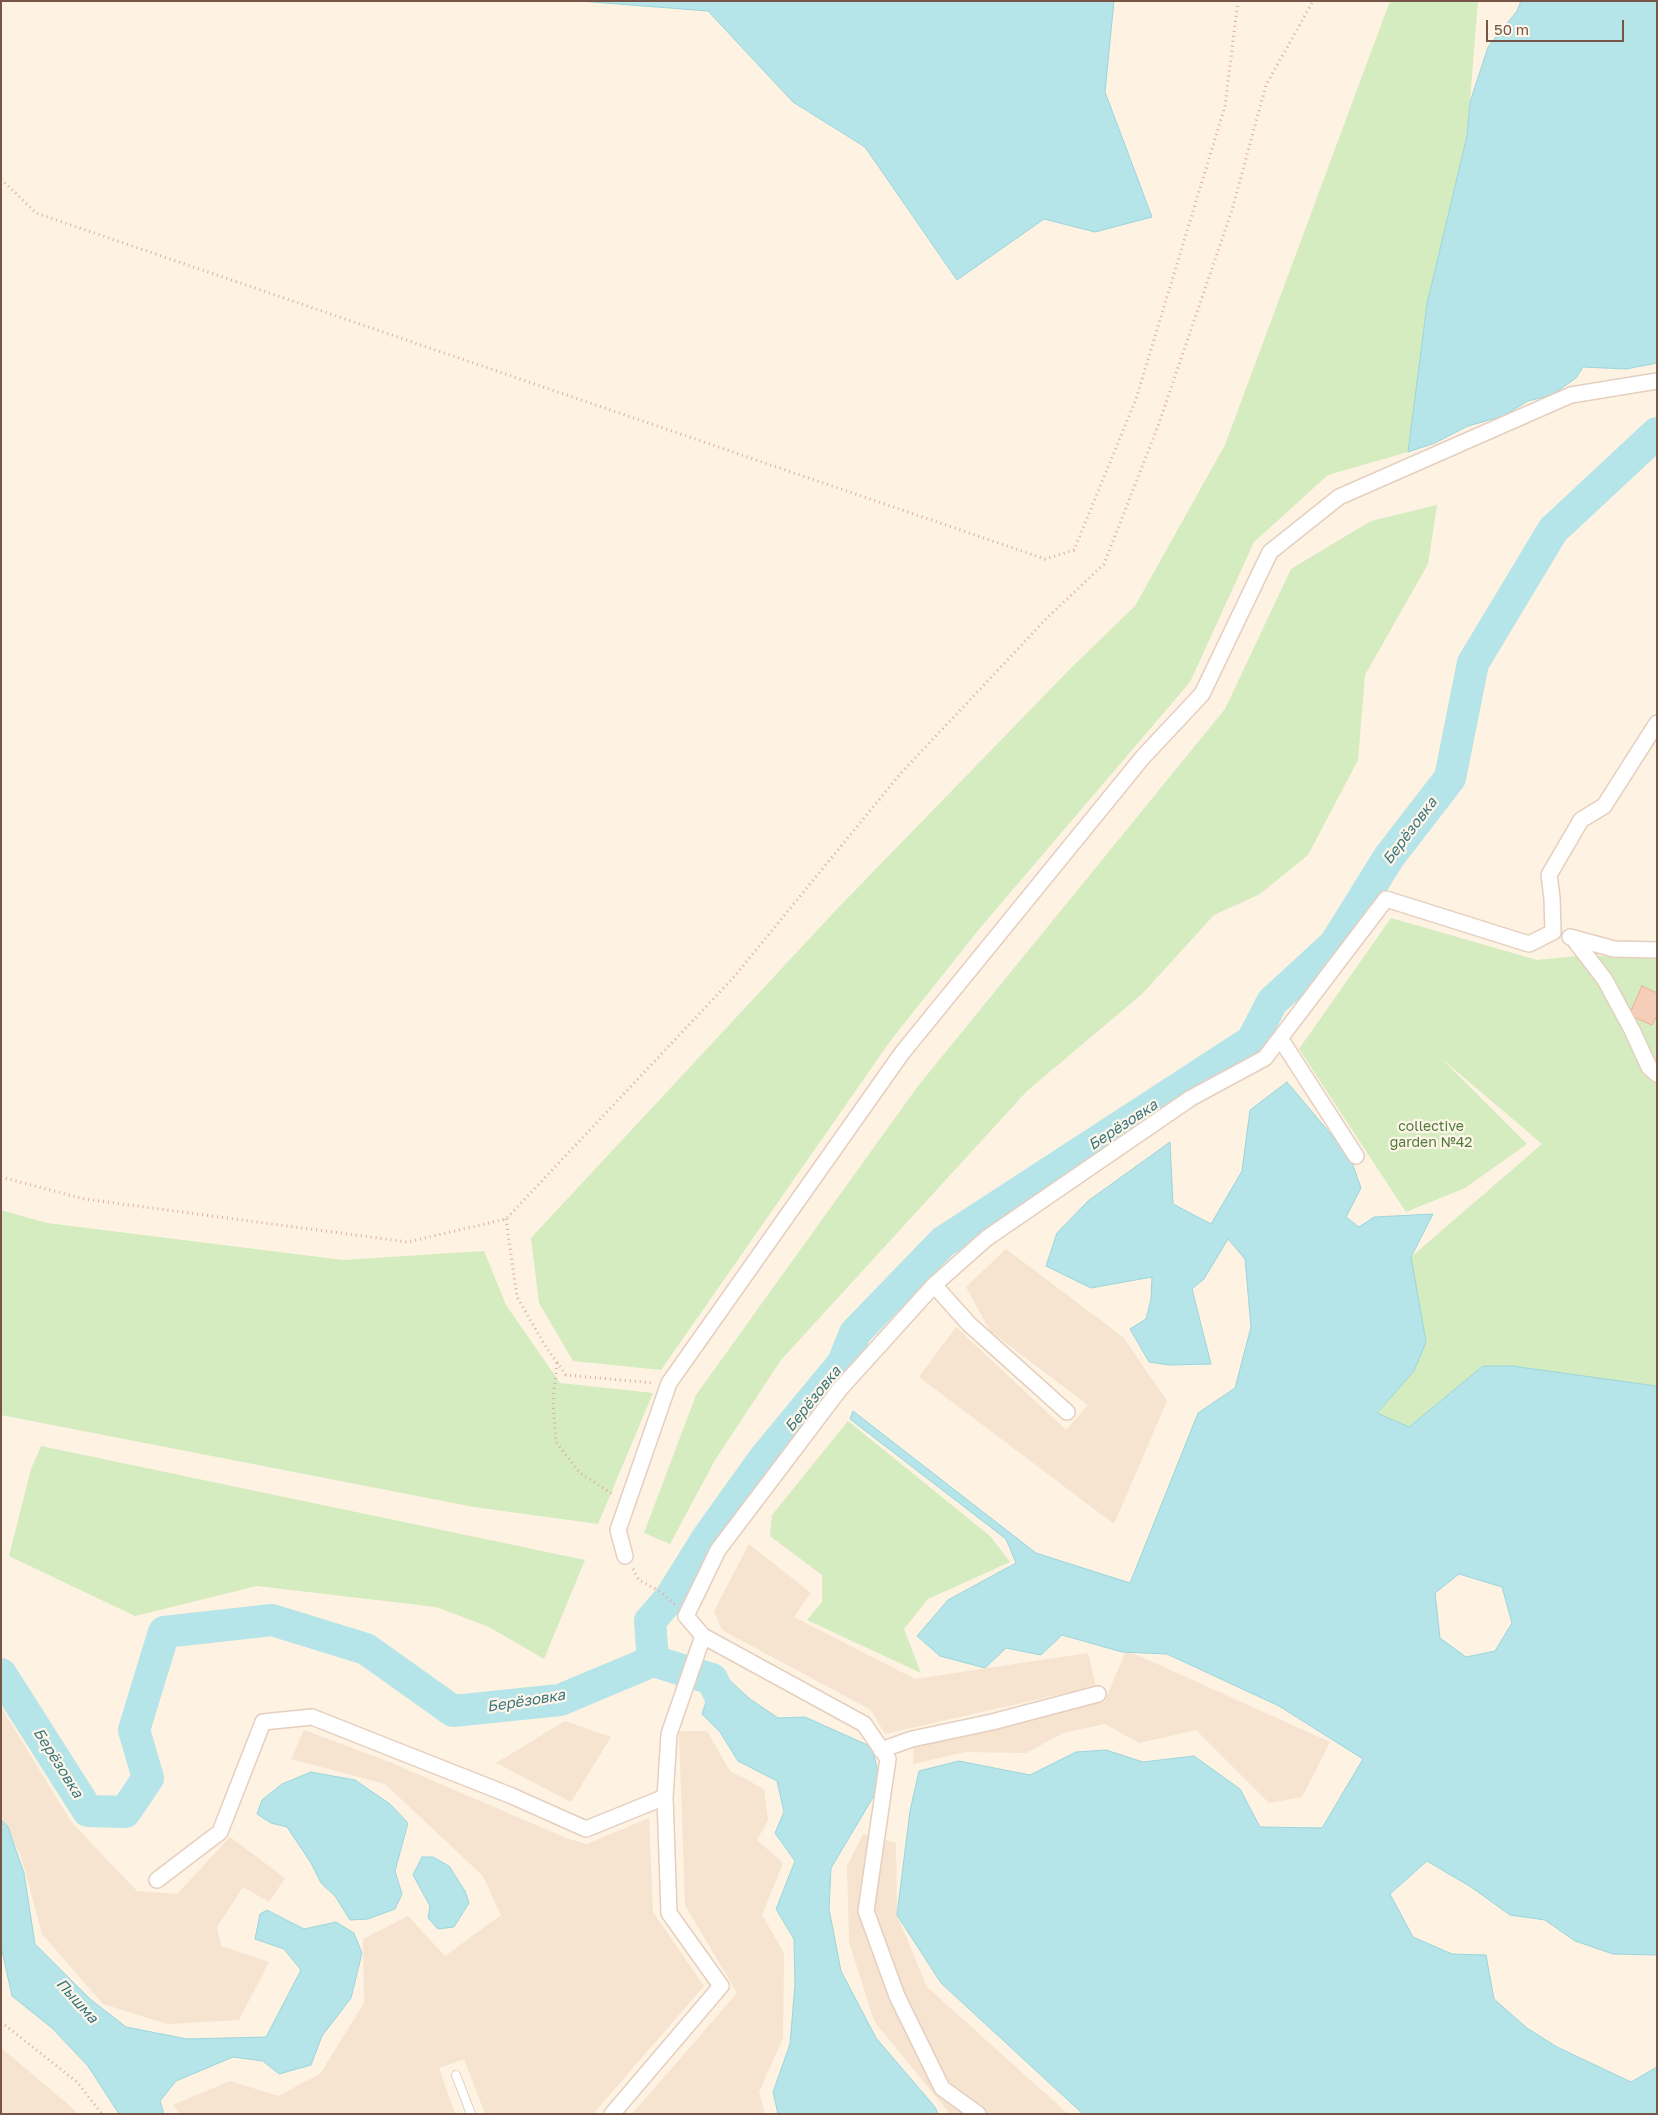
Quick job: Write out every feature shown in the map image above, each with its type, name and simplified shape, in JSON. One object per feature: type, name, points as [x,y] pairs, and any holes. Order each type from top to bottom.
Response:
[{"type":"street","points":[[625,1556],[618,1530],[669,1384],[902,1053],[1142,757],[1202,694],[1270,552],[1339,497],[1571,394],[1657,381]]},
{"type":"street","points":[[1553,932],[1552,898],[1548,875],[1581,820],[1604,806],[1657,723]]},
{"type":"street","points":[[978,2114],[942,2088],[897,1996],[866,1911],[888,1759],[864,1724],[703,1636],[686,1616],[718,1550],[840,1389],[934,1285],[988,1238],[1191,1098],[1265,1058],[1386,899],[1528,944],[1553,932],[1614,949],[1657,950]]},
{"type":"street","points":[[1573,938],[1605,980],[1632,1030],[1649,1067],[1657,1074]]},
{"type":"street","points":[[1280,1038],[1356,1156]]},
{"type":"street","points":[[934,1285],[970,1324],[1067,1412]]},
{"type":"street","points":[[612,2114],[721,1986],[669,1913],[665,1797],[669,1734],[703,1636]]},
{"type":"street","points":[[881,1750],[912,1739],[992,1722],[1098,1694]]},
{"type":"street","points":[[157,1880],[220,1832],[263,1722],[312,1717],[512,1796],[586,1829],[665,1797]]},
{"type":"lane","points":[[456,2075],[471,2114]]},
{"type":"path","points":[[1,179],[36,213],[1044,559],[1074,550],[1136,399],[1225,106],[1238,1]]},
{"type":"path","points":[[1,1177],[84,1199],[408,1242],[506,1219],[733,978],[901,773],[1046,619],[1104,564],[1158,426],[1232,210],[1266,85],[1313,1]]},
{"type":"path","points":[[506,1219],[517,1297],[566,1375],[669,1384]]},
{"type":"path","points":[[557,1362],[553,1401],[556,1442],[580,1473],[627,1505]]},
{"type":"path","points":[[625,1556],[639,1580],[661,1592],[677,1607]]},
{"type":"path","points":[[1,2022],[77,2082],[102,2114]]},
{"type":"shaded area","points":[[1006,1249],[1123,1337],[1167,1401],[1114,1524],[919,1377],[956,1327],[1066,1430],[1088,1405],[990,1331],[966,1287]]},
{"type":"shaded area","points":[[749,1544],[811,1593],[794,1617],[915,1679],[1088,1653],[1096,1686],[885,1734],[871,1710],[722,1630],[714,1611]]},
{"type":"shaded area","points":[[1126,1650],[1330,1742],[1302,1797],[1269,1803],[1196,1730],[1139,1743],[1105,1724],[1063,1733],[1026,1753],[965,1752],[913,1764],[914,1742],[1007,1725],[1105,1701]]},
{"type":"shaded area","points":[[1,1707],[72,1823],[137,1891],[177,1894],[230,1837],[285,1878],[269,1902],[243,1887],[217,1927],[221,1946],[269,1962],[239,2020],[167,2024],[103,2004],[42,1934],[21,1856],[1,1814]]},
{"type":"shaded area","points":[[565,1721],[611,1737],[571,1802],[496,1763]]},
{"type":"shaded area","points":[[304,1730],[392,1763],[566,1838],[587,1844],[649,1818],[653,1912],[704,1986],[593,2114],[485,2114],[464,2059],[439,2068],[455,2114],[180,2114],[173,2105],[230,2081],[278,2096],[320,2074],[364,2003],[363,1939],[408,1916],[445,1956],[501,1915],[483,1876],[385,1784],[291,1759]]},
{"type":"shaded area","points":[[679,1731],[707,1731],[730,1771],[764,1789],[768,1820],[757,1840],[783,1863],[762,1915],[784,1953],[783,2038],[759,2092],[765,2114],[632,2114],[737,1993],[685,1905]]},
{"type":"shaded area","points":[[863,1834],[896,1843],[897,1915],[927,1987],[1068,2114],[950,2114],[874,2021],[849,1942],[847,1866]]},
{"type":"shaded area","points":[[1,2048],[69,2105],[78,2114],[1,2114]]},
{"type":"green space","points":[[1390,1],[1478,1],[1467,136],[1427,304],[1408,452],[1328,475],[1254,542],[1190,682],[980,928],[891,1040],[661,1370],[573,1361],[539,1303],[531,1238],[837,909],[1070,669],[1135,606],[1225,445]]},
{"type":"green space","points":[[1437,505],[1428,564],[1365,675],[1358,760],[1308,855],[1260,894],[1214,915],[1142,994],[1027,1091],[781,1360],[715,1460],[670,1544],[644,1533],[696,1395],[918,1086],[1225,709],[1291,569],[1371,521]]},
{"type":"green space","name":"collective garden №42","points":[[1391,918],[1537,960],[1586,955],[1657,959],[1656,1386],[1512,1366],[1483,1366],[1409,1427],[1377,1413],[1414,1371],[1426,1342],[1411,1257],[1542,1144],[1441,1058],[1527,1144],[1465,1188],[1406,1212],[1299,1049]]},
{"type":"green space","points":[[1,1210],[47,1223],[343,1260],[484,1251],[506,1305],[560,1383],[653,1393],[598,1524],[474,1507],[1,1415]]},
{"type":"green space","points":[[848,1421],[990,1536],[1010,1562],[928,1599],[904,1629],[921,1673],[807,1620],[822,1602],[822,1575],[770,1536],[772,1515]]},
{"type":"green space","points":[[41,1446],[585,1560],[544,1659],[489,1627],[436,1607],[257,1586],[135,1616],[9,1556],[31,1469]]},
{"type":"water","points":[[579,1],[1114,1],[1105,92],[1152,217],[1095,232],[1044,219],[957,280],[865,147],[793,102],[708,11]]},
{"type":"water","points":[[1521,1],[1657,1],[1657,363],[1626,369],[1583,367],[1576,378],[1552,395],[1528,401],[1503,416],[1468,426],[1435,443],[1408,452],[1427,304],[1467,136],[1470,102],[1488,47],[1517,11]]},
{"type":"water","points":[[1287,1082],[1350,1157],[1361,1188],[1346,1217],[1359,1227],[1374,1217],[1433,1214],[1411,1257],[1426,1342],[1414,1371],[1377,1413],[1409,1427],[1483,1366],[1512,1366],[1657,1385],[1657,1955],[1613,1954],[1575,1941],[1545,1920],[1510,1915],[1471,1887],[1427,1861],[1390,1894],[1413,1937],[1452,1954],[1486,1955],[1494,1999],[1527,2028],[1557,2047],[1631,2082],[1657,2067],[1657,2114],[1083,2114],[941,1983],[897,1915],[910,1811],[919,1771],[959,1761],[1030,1775],[1076,1752],[1106,1750],[1143,1762],[1194,1756],[1240,1789],[1260,1827],[1322,1828],[1363,1759],[1279,1706],[1167,1654],[1122,1652],[1062,1635],[1041,1655],[1006,1648],[985,1668],[940,1656],[917,1636],[948,1600],[1016,1563],[1006,1539],[850,1419],[853,1411],[1036,1553],[1130,1583],[1198,1413],[1235,1388],[1251,1327],[1245,1259],[1228,1239],[1204,1279],[1192,1289],[1211,1364],[1169,1365],[1149,1362],[1130,1329],[1146,1319],[1151,1299],[1152,1277],[1091,1288],[1046,1266],[1057,1233],[1088,1201],[1170,1142],[1173,1204],[1211,1224],[1242,1171],[1250,1110]],"holes":[[[1459,1574],[1502,1587],[1512,1623],[1495,1651],[1466,1657],[1440,1638],[1435,1593]]]},
{"type":"water","points":[[717,1669],[750,1699],[778,1718],[805,1717],[872,1747],[881,1784],[831,1868],[829,1909],[841,1971],[876,2038],[935,2107],[938,2114],[778,2114],[773,2092],[790,2044],[795,1984],[794,1939],[776,1909],[795,1861],[775,1833],[784,1812],[777,1781],[738,1761],[720,1732],[702,1714]]},
{"type":"water","points":[[311,1772],[355,1780],[390,1804],[408,1823],[395,1871],[402,1894],[395,1909],[368,1919],[350,1920],[335,1896],[321,1883],[311,1863],[287,1827],[271,1823],[257,1814],[262,1800],[282,1784]]},
{"type":"water","name":"Пышма","points":[[1,1819],[8,1827],[24,1873],[35,1944],[90,1999],[126,2027],[187,2039],[266,2037],[301,1970],[284,1949],[255,1939],[260,1914],[267,1910],[304,1929],[336,1922],[354,1933],[362,1953],[351,1998],[322,2036],[311,2065],[279,2074],[263,2061],[233,2057],[176,2081],[160,2101],[164,2114],[119,2114],[88,2066],[52,2028],[12,1996],[1,1946]]},
{"type":"water","points":[[422,1857],[433,1857],[449,1866],[465,1891],[469,1903],[454,1927],[438,1929],[428,1918],[430,1906],[413,1875]]},
{"type":"building","points":[[1642,986],[1657,993],[1657,1015],[1652,1025],[1629,1015]]},
{"type":"waterway","name":"Берёзовка","points":[[1,1674],[88,1811],[125,1812],[148,1778],[134,1730],[164,1632],[272,1620],[366,1649],[453,1711],[560,1700],[653,1661],[650,1621],[670,1598],[708,1537],[763,1460],[843,1363],[855,1333],[943,1242],[1252,1041],[1272,1002],[1335,944],[1389,857],[1450,778],[1473,663],[1553,530],[1657,433]]},
{"type":"waterway","points":[[653,1661],[712,1679],[732,1721]]}]
